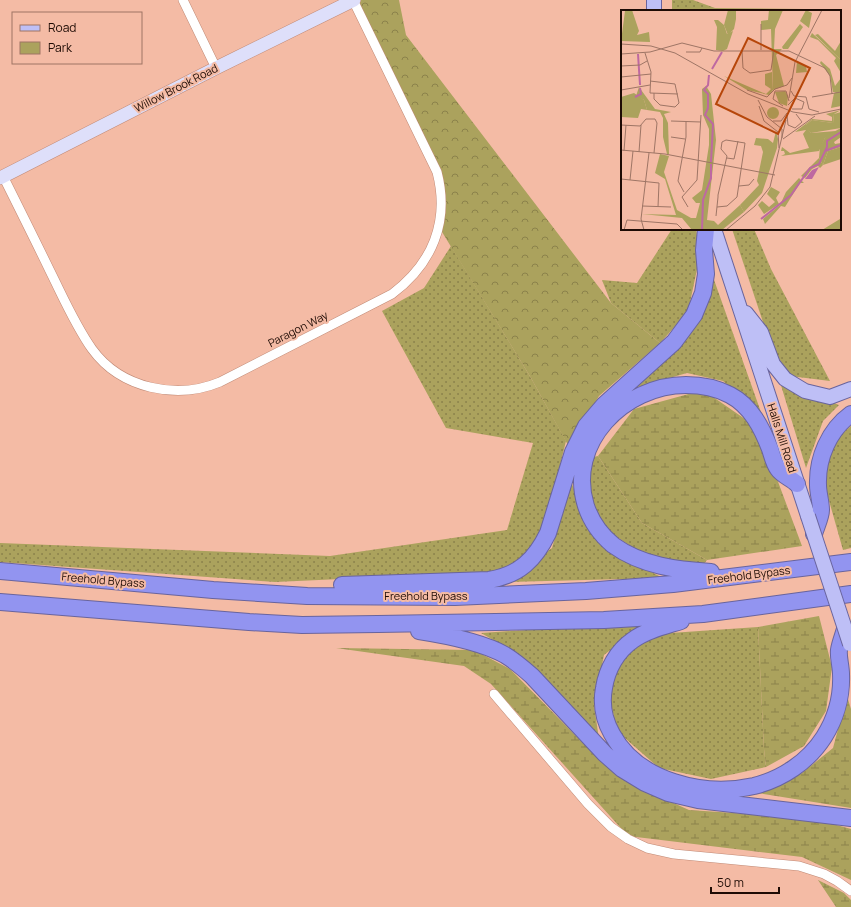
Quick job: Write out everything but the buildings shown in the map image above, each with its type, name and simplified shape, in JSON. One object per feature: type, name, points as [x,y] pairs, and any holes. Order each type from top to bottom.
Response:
[{"type":"highway","points":[[213,590],[478,581],[499,578],[519,569],[537,553],[548,533],[573,452],[586,426],[604,405],[674,342],[694,315],[703,293],[706,274],[704,250],[706,230]]},
{"type":"highway","points":[[759,574],[691,571],[668,568],[651,564],[634,557],[613,544],[599,530],[593,521],[584,500],[582,479],[583,467],[590,446],[604,424],[614,413],[640,395],[664,387],[678,385],[708,387],[730,395],[750,411],[767,442],[778,469],[797,484]]},
{"type":"highway","points":[[814,534],[821,458],[828,441],[834,432],[851,414]]},
{"type":"highway","name":"Freehold Bypass","points":[[0,571],[213,590],[307,596],[494,596],[673,584],[851,562]]},
{"type":"highway","points":[[0,602],[302,625],[589,620],[703,614],[851,594]]},
{"type":"highway","points":[[703,614],[650,631],[629,643],[613,661],[607,674],[603,692],[603,701],[605,719],[609,729],[628,755],[646,769],[657,775],[678,783],[705,788],[743,788],[763,784],[800,764],[819,745],[833,721],[841,688],[848,646],[845,629]]},
{"type":"highway","points":[[378,624],[427,632],[472,642],[504,655],[519,664],[532,676],[605,754],[622,769],[645,783],[668,793],[698,800],[851,818]]},
{"type":"main road","name":"Halls Mill Road","points":[[714,230],[797,484],[815,514]]},
{"type":"main road","points":[[739,305],[761,332],[773,364],[785,379],[805,391],[830,397],[851,389]]},
{"type":"main road","points":[[814,534],[845,629]]},
{"type":"street","points":[[183,0],[216,68]]},
{"type":"street","name":"Willow Brook Road","points":[[2,177],[353,0]]},
{"type":"street","name":"Paragon Way","points":[[2,177],[71,314],[92,349],[104,362],[126,378],[151,388],[161,390],[176,391],[197,389],[220,382],[392,294],[404,286],[422,265],[434,244],[442,207],[441,189],[437,172],[353,0]]},
{"type":"street","points":[[494,694],[588,804],[604,821],[628,839],[651,849],[674,854],[799,866],[824,874],[851,891]]},
{"type":"green space","points":[[355,0],[399,0],[406,35],[611,303],[660,343],[599,396],[569,447],[531,378],[439,227],[438,172]]},
{"type":"green space","points":[[672,0],[693,0],[715,8],[807,10],[672,10]]},
{"type":"green space","points":[[671,230],[696,230],[700,255],[688,312],[660,343],[611,303],[602,280],[637,283]]},
{"type":"green space","points":[[732,230],[754,230],[771,269],[830,381],[790,376],[771,346]]},
{"type":"green space","points":[[451,246],[531,378],[566,441],[545,526],[522,559],[494,572],[275,582],[0,562],[0,543],[330,556],[507,530],[533,443],[446,428],[382,311],[424,288]]},
{"type":"green space","points":[[713,277],[762,415],[723,381],[687,373],[627,390],[677,349]]},
{"type":"green space","points":[[780,382],[839,405],[823,421],[806,468]]},
{"type":"green space","points":[[703,390],[758,428],[802,546],[707,560],[642,523],[598,456],[634,409]]},
{"type":"green space","points":[[851,426],[851,548],[843,550],[826,490],[827,468],[835,440]]},
{"type":"green space","points":[[598,456],[642,523],[707,560],[702,566],[641,553],[605,529],[592,511],[586,474],[589,458]]},
{"type":"green space","points":[[571,481],[589,531],[628,560],[663,578],[506,582],[552,548]]},
{"type":"green space","points":[[819,616],[832,667],[826,711],[804,746],[766,767],[758,627]]},
{"type":"green space","points":[[646,622],[604,655],[594,705],[599,739],[516,653],[481,633]]},
{"type":"green space","points":[[758,627],[766,767],[711,779],[659,768],[618,732],[608,693],[614,667],[636,645],[656,634]]},
{"type":"green space","points":[[336,648],[474,650],[510,669],[581,741],[625,781],[689,810],[811,818],[851,829],[851,880],[802,857],[628,836],[491,684],[464,666]]},
{"type":"green space","points":[[847,696],[851,709],[851,808],[758,793],[802,773],[833,748]]},
{"type":"green space","points":[[818,880],[844,893],[851,900],[851,907],[836,907]]}]
